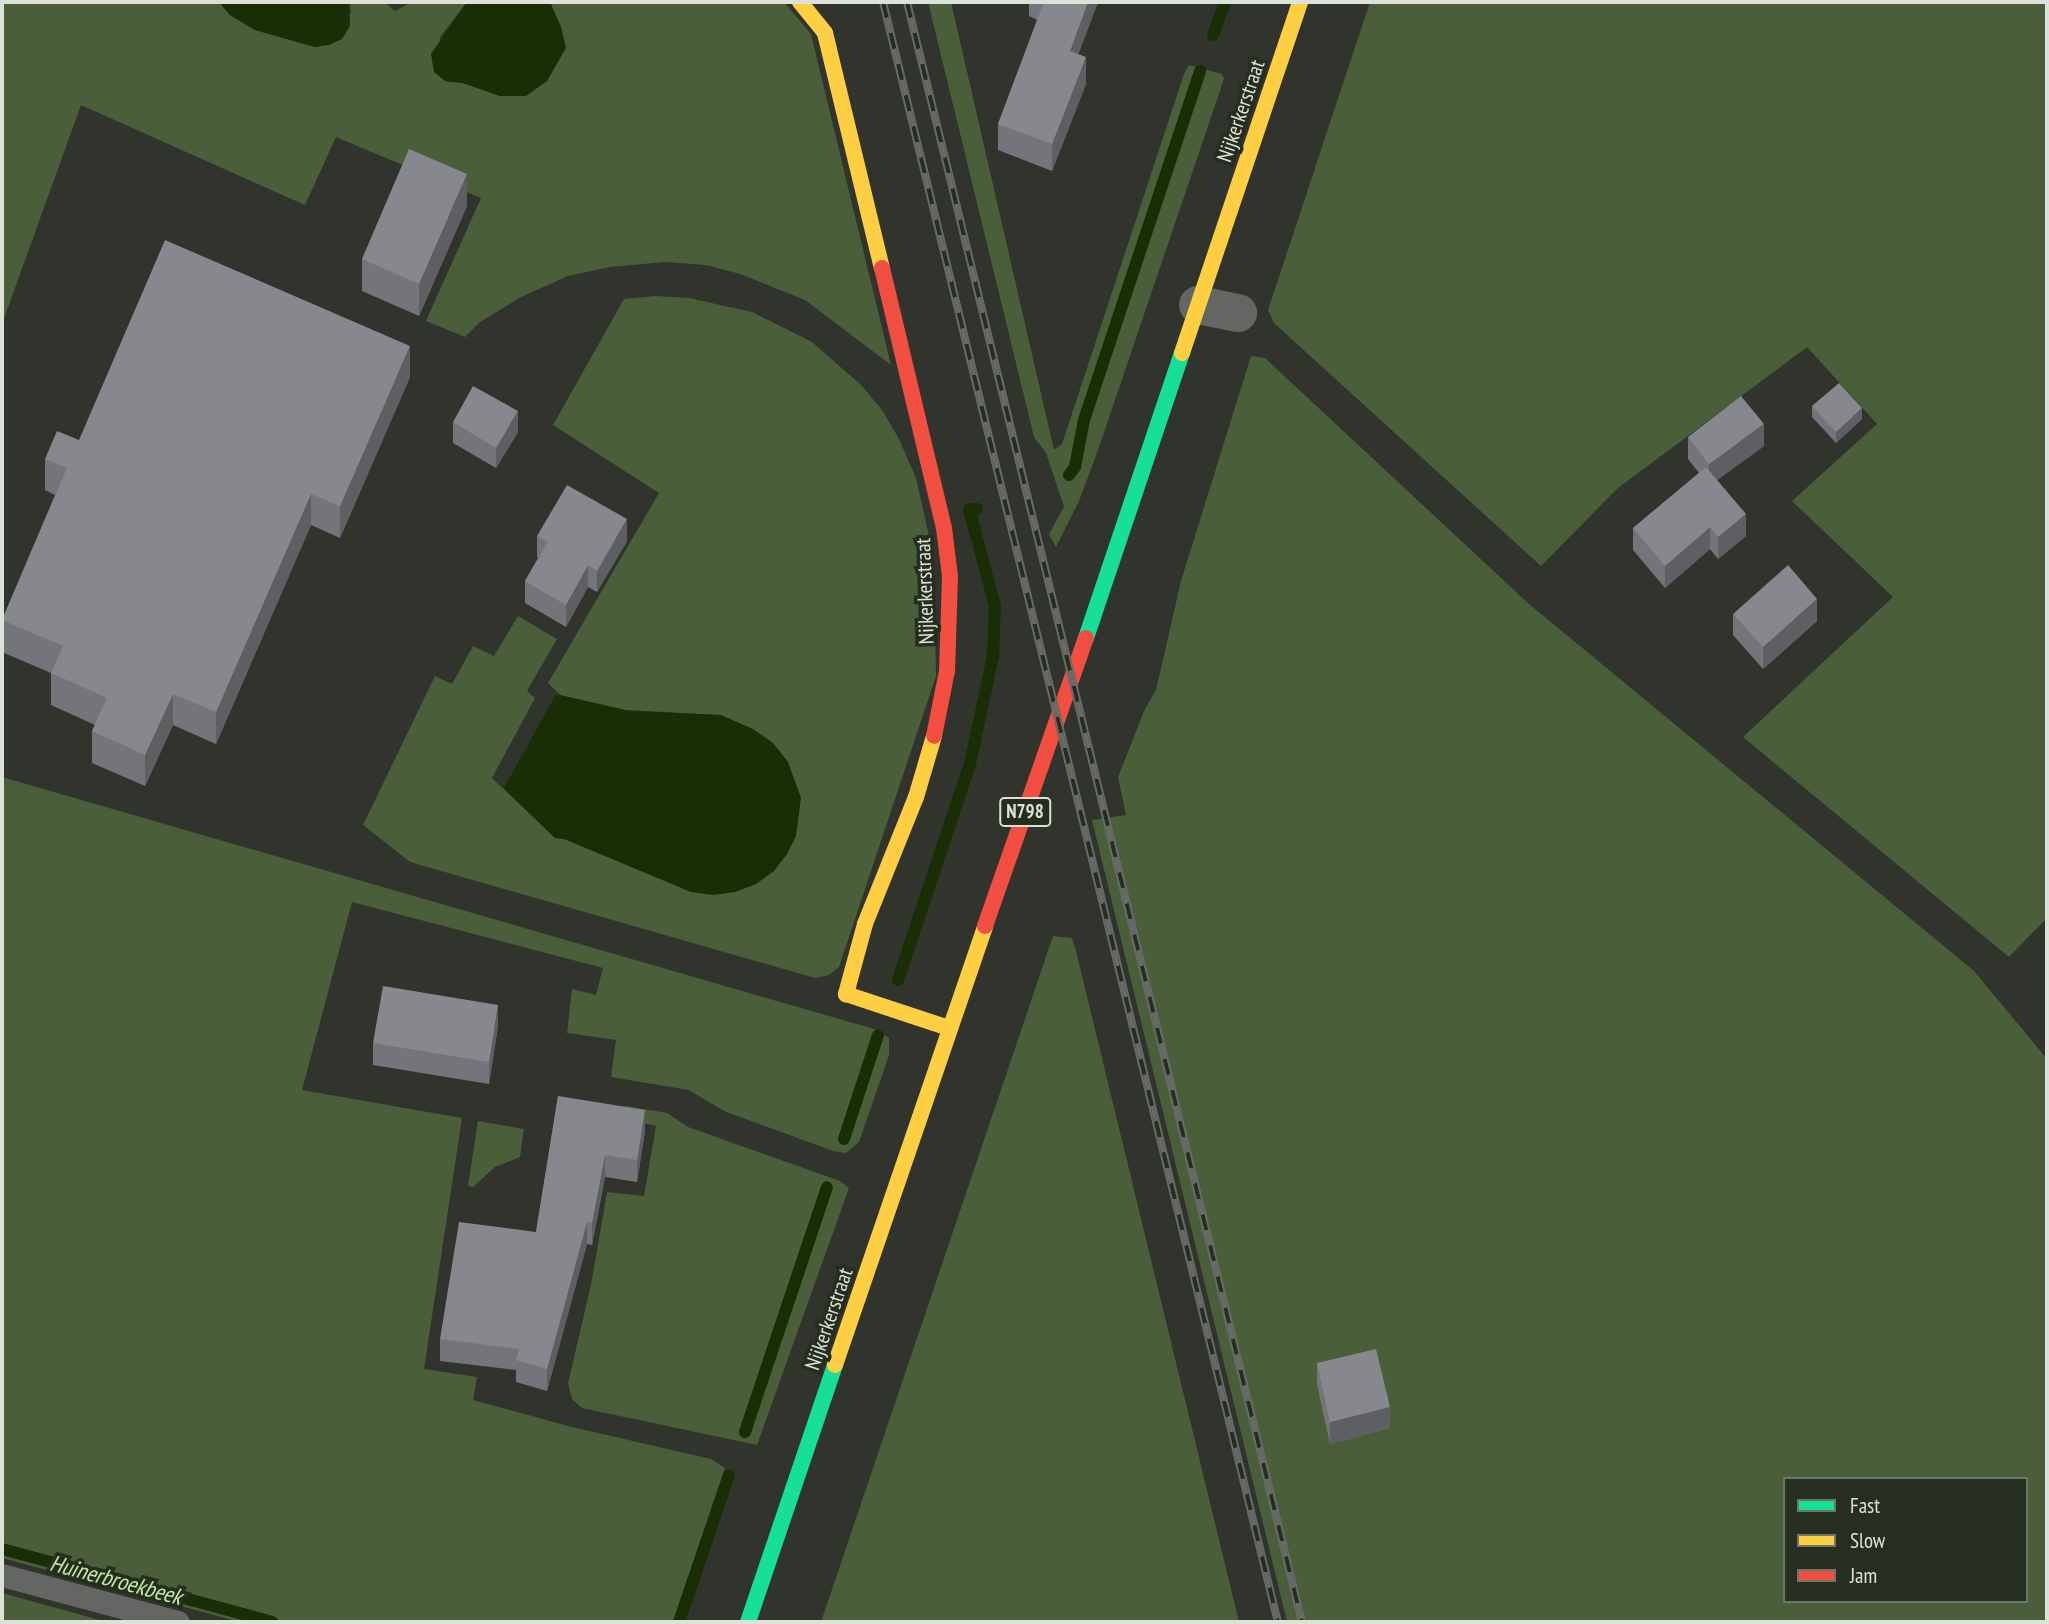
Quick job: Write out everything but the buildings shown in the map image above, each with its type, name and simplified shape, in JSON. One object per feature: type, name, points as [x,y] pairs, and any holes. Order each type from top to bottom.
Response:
[{"type":"main road","name":"Nijkerkerstraat","points":[[800,2],[825,33],[944,528],[950,576],[947,671],[934,738],[916,797],[865,924],[846,994],[949,1028]]},
{"type":"main road","name":"Nijkerkerstraat","points":[[748,1622],[949,1028],[1072,679],[1300,2]]},
{"type":"street","points":[[1198,305],[1238,313]]},
{"type":"lane","points":[[2,1575],[178,1622]]},
{"type":"shaded area","points":[[2,2],[219,2],[230,15],[255,30],[315,47],[351,12],[349,2],[385,2],[395,11],[412,2],[467,2],[440,37],[445,81],[463,83],[500,96],[561,27],[550,2],[784,2],[811,34],[891,365],[805,300],[740,274],[706,265],[665,262],[610,267],[568,276],[521,297],[480,322],[465,337],[426,321],[481,198],[336,137],[305,205],[81,105],[2,324]]},
{"type":"shaded area","points":[[219,2],[349,2],[350,26],[342,39],[315,47],[255,30],[230,15]]},
{"type":"shaded area","points":[[467,2],[550,2],[561,27],[566,48],[547,81],[526,96],[500,96],[463,83],[445,81],[434,72],[431,54]]},
{"type":"shaded area","points":[[928,2],[951,2],[1054,450],[1062,444],[1184,74],[1189,65],[1222,74],[1224,79],[1097,453],[1079,501],[1056,547],[1049,534],[1064,507],[1046,453],[1034,437]]},
{"type":"shaded area","points":[[1370,2],[2047,2],[2047,918],[2009,957],[1743,737],[1893,597],[1792,501],[1877,424],[1807,347],[1618,488],[1541,566],[1274,323],[1268,310]]},
{"type":"shaded area","points":[[656,296],[689,298],[752,312],[812,342],[861,385],[882,410],[899,439],[916,478],[934,558],[936,676],[839,967],[829,975],[815,978],[410,862],[363,825],[435,676],[452,684],[473,646],[494,656],[518,616],[557,639],[527,691],[535,698],[492,778],[555,838],[564,839],[721,715],[608,709],[560,695],[548,683],[659,493],[553,425],[624,299]]},
{"type":"shaded area","points":[[1251,356],[1265,358],[1529,604],[1974,971],[2047,1059],[2047,1622],[1287,1622],[1092,820],[1126,815],[1118,777],[1145,709],[1156,690],[1181,581]]},
{"type":"shaded area","points":[[555,696],[630,711],[721,715],[753,729],[773,743],[788,762],[801,798],[796,836],[787,854],[774,871],[756,884],[735,892],[713,895],[691,892],[564,839],[555,838],[504,788]]},
{"type":"shaded area","points":[[2,777],[874,1029],[889,1038],[889,1055],[859,1142],[846,1153],[833,1151],[724,1111],[689,1090],[611,1077],[616,1040],[567,1033],[572,989],[596,995],[603,968],[352,902],[302,1090],[462,1118],[424,1369],[477,1377],[473,1400],[572,1427],[711,1459],[725,1468],[673,1622],[240,1622],[2,1558]]},
{"type":"shaded area","points":[[1053,936],[1072,938],[1076,951],[1239,1622],[821,1622]]},
{"type":"shaded area","points":[[626,1106],[667,1113],[688,1127],[840,1181],[849,1188],[757,1445],[582,1408],[572,1399],[568,1383],[591,1285],[607,1192],[644,1196],[656,1126],[623,1119]]},
{"type":"shaded area","points":[[478,1121],[524,1129],[520,1157],[495,1167],[473,1187],[468,1186]]},
{"type":"shaded area","points":[[2,1593],[107,1622],[2,1622]]},
{"type":"waterway","points":[[1213,35],[1225,2]]},
{"type":"waterway","points":[[1069,475],[1075,467],[1084,420],[1200,71]]},
{"type":"waterway","points":[[898,980],[970,764],[993,656],[995,606],[969,509],[977,509]]},
{"type":"waterway","points":[[844,1139],[878,1035]]},
{"type":"waterway","points":[[745,1432],[827,1187]]},
{"type":"waterway","points":[[679,1622],[729,1475]]},
{"type":"waterway","name":"Huinerbroekbeek","points":[[2,1549],[272,1622]]},
{"type":"railway","points":[[883,2],[1278,1622]]},
{"type":"railway","points":[[907,2],[1302,1622]]},
{"type":"traffic: fast","points":[[1086,638],[1182,353]]},
{"type":"traffic: fast","points":[[748,1622],[835,1365]]},
{"type":"traffic: slow","points":[[800,2],[825,33],[882,268]]},
{"type":"traffic: slow","points":[[1182,353],[1300,2]]},
{"type":"traffic: slow","points":[[934,736],[916,797],[865,924],[846,994],[949,1028]]},
{"type":"traffic: slow","points":[[835,1365],[985,926]]},
{"type":"traffic: jam","points":[[882,268],[944,528],[950,576],[947,671],[934,736]]},
{"type":"traffic: jam","points":[[985,926],[1086,638]]}]
